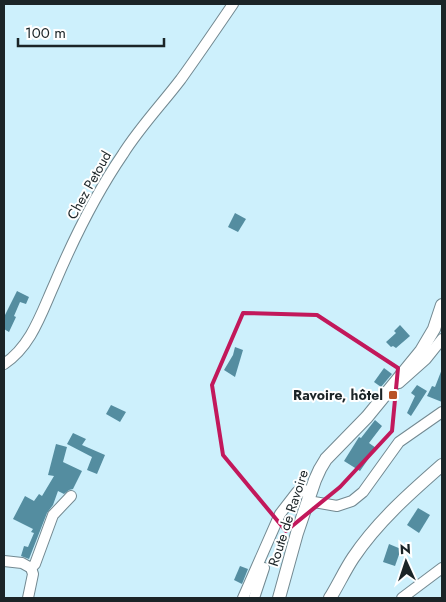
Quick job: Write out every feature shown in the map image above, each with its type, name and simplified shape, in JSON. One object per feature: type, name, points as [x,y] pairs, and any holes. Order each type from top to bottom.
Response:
[{"type":"street","name":"Chez Petoud","points":[[4,364],[21,351],[38,321],[74,242],[113,168],[129,144],[181,79],[233,4]]},
{"type":"street","name":"Route de Ravoire","points":[[279,598],[320,469],[326,459],[367,417],[421,351],[434,329],[442,304]]},
{"type":"street","points":[[393,384],[398,384],[407,378],[442,339]]},
{"type":"street","points":[[243,598],[280,514],[297,492],[337,506],[352,501],[363,492],[399,442],[442,412]]},
{"type":"street","points":[[330,598],[352,559],[377,527],[406,496],[442,465]]},
{"type":"street","points":[[31,568],[35,564],[53,515],[71,496]]},
{"type":"street","points":[[254,598],[264,566],[263,552]]},
{"type":"street","points":[[4,561],[22,563],[31,568],[33,574],[28,598]]},
{"type":"street","points":[[402,598],[442,568]]},
{"type":"highlighted area","points":[[243,313],[317,315],[398,368],[392,431],[340,487],[286,531],[223,455],[212,385]]},
{"type":"shaded area","points":[[4,4],[442,4],[442,598],[4,598]]},
{"type":"building","points":[[235,213],[246,219],[238,232],[228,227]]},
{"type":"building","points":[[17,291],[29,297],[26,304],[20,302],[9,332],[4,329],[4,317]]},
{"type":"building","points":[[400,325],[410,336],[396,348],[391,347],[386,342],[396,333],[394,331]]},
{"type":"building","points":[[235,347],[243,350],[235,377],[224,370],[233,355]]},
{"type":"building","points":[[384,368],[392,374],[381,387],[374,382]]},
{"type":"building","points":[[442,369],[442,402],[427,396],[432,386],[435,387]]},
{"type":"building","points":[[417,385],[427,391],[411,416],[407,413],[415,396],[411,393]]},
{"type":"building","points":[[111,405],[126,412],[120,422],[106,414]]},
{"type":"building","points":[[375,420],[382,426],[369,443],[376,448],[360,471],[344,461],[359,437],[361,438]]},
{"type":"building","points":[[73,433],[86,439],[82,445],[105,455],[97,474],[87,470],[92,457],[67,444]]},
{"type":"building","points":[[56,444],[67,447],[63,462],[82,471],[73,489],[64,494],[58,491],[29,559],[21,556],[24,546],[28,547],[34,533],[31,532],[33,529],[13,519],[25,496],[34,501],[39,494],[42,496],[54,476],[48,475]]},
{"type":"building","points":[[418,508],[430,515],[419,533],[407,525]]},
{"type":"building","points":[[389,544],[401,549],[395,566],[383,562]]},
{"type":"building","points":[[240,566],[248,569],[242,584],[234,580]]},
{"type":"place","name":"Ravoire, hôtel","points":[[393,395]]}]
